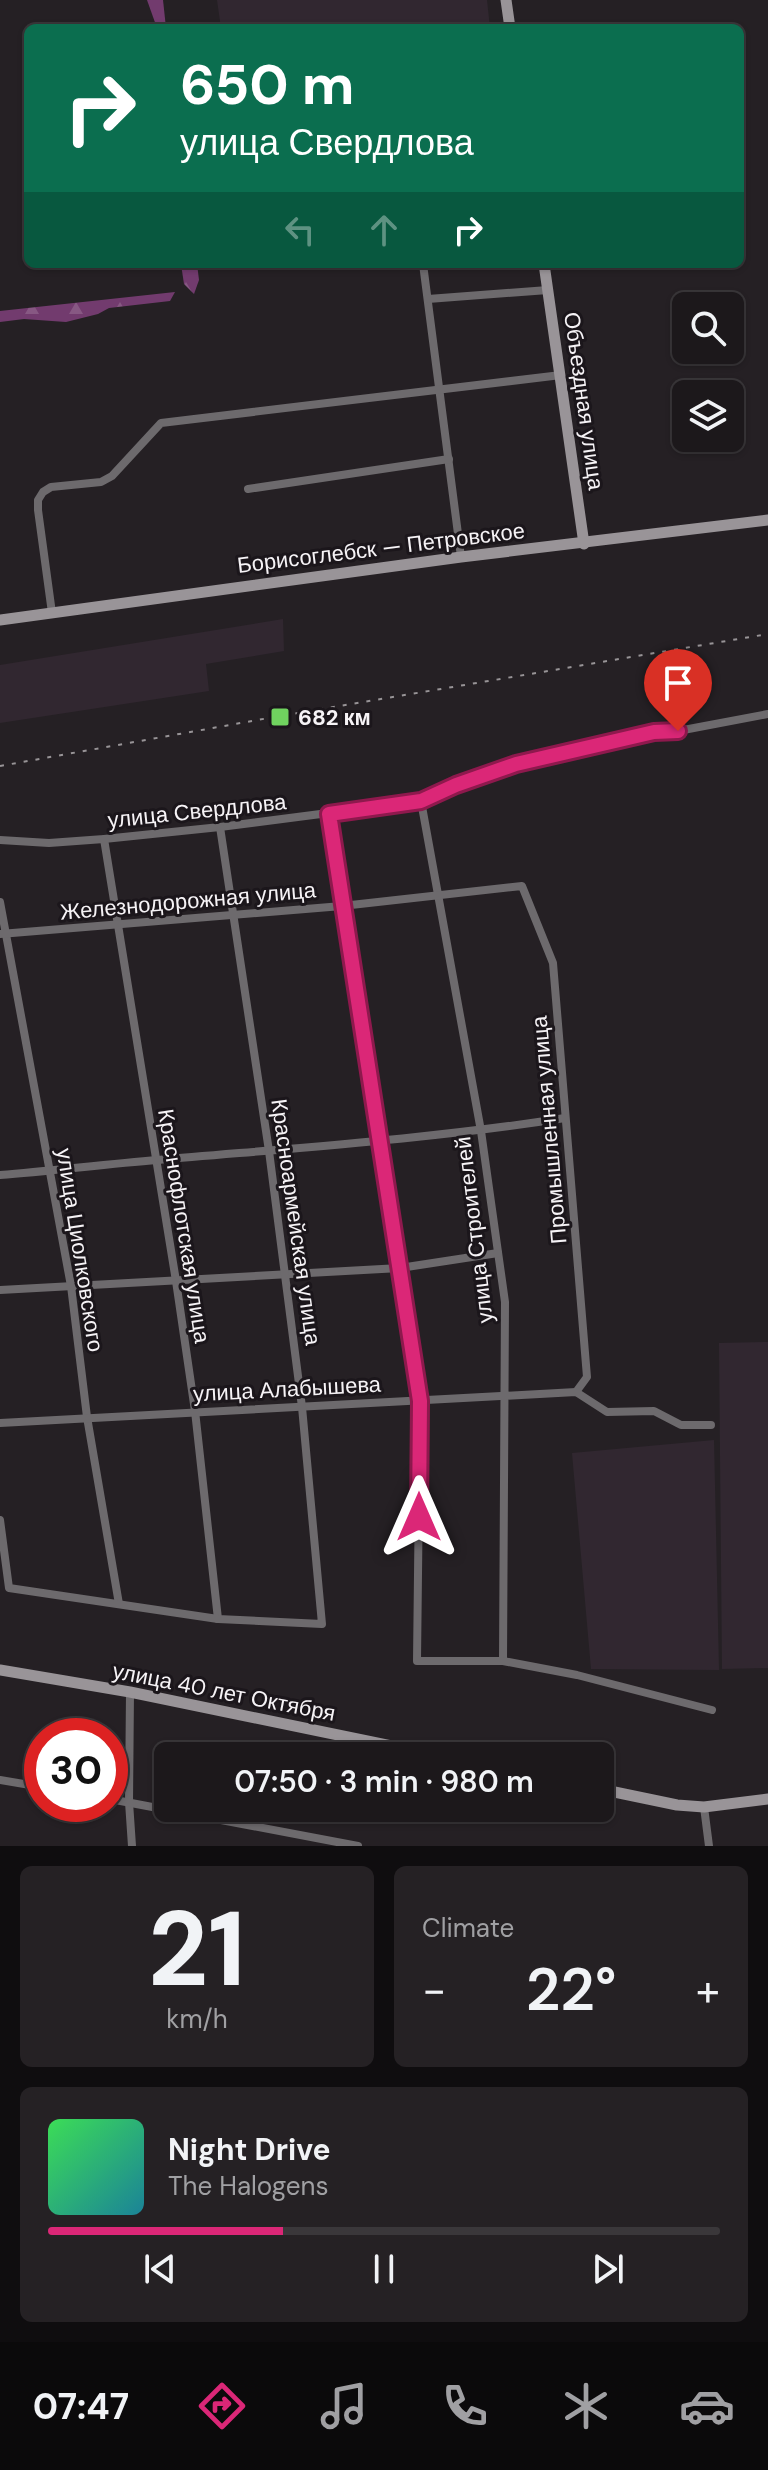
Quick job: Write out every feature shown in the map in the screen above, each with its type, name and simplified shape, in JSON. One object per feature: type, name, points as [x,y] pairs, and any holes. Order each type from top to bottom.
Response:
[{"type":"street","points":[[506,0],[509,24]]},
{"type":"street","points":[[424,268],[461,557]]},
{"type":"street","name":"Объездная улица","points":[[545,268],[584,544]]},
{"type":"street","points":[[428,299],[548,290]]},
{"type":"street","points":[[52,613],[38,500],[51,487],[101,482],[112,476],[161,423],[561,375]]},
{"type":"street","points":[[248,489],[449,459]]},
{"type":"street","name":"Борисоглебск — Петровское","points":[[0,620],[461,557],[768,520]]},
{"type":"street","name":"улица Свердлова","points":[[0,840],[49,843],[104,839],[421,801],[516,764],[654,732],[678,731],[768,714]]},
{"type":"street","name":"улица Строителей","points":[[421,801],[481,1131],[505,1302],[503,1661]]},
{"type":"street","points":[[329,814],[420,1401],[417,1661],[503,1661],[580,1675],[712,1710]]},
{"type":"street","name":"Красноармейская улица","points":[[218,1619],[322,1624],[302,1407],[269,1151],[220,827]]},
{"type":"street","name":"Краснофлотская улица","points":[[104,839],[176,1281],[195,1411],[218,1619]]},
{"type":"street","name":"Железнодорожная улица","points":[[4,934],[342,906],[522,886]]},
{"type":"street","name":"Промышленная улица","points":[[522,886],[553,963],[587,1377],[576,1392]]},
{"type":"street","name":"улица Циолковского","points":[[0,902],[71,1286],[87,1417],[119,1604]]},
{"type":"street","points":[[0,1175],[379,1142],[565,1118]]},
{"type":"street","points":[[0,1290],[400,1268],[498,1253]]},
{"type":"street","points":[[576,1392],[607,1412],[654,1411],[681,1425],[711,1425]]},
{"type":"street","name":"улица Алабышева","points":[[0,1423],[576,1392]]},
{"type":"street","points":[[0,1520],[9,1588],[218,1619]]},
{"type":"street","name":"улица 40 лет Октября","points":[[0,1670],[130,1692],[372,1742]]},
{"type":"street","points":[[130,1692],[129,1802],[132,1846]]},
{"type":"street","points":[[0,1780],[24,1784]]},
{"type":"street","points":[[614,1792],[677,1805],[704,1807],[768,1799]]},
{"type":"street","points":[[129,1802],[358,1846]]},
{"type":"street","points":[[704,1807],[709,1846]]},
{"type":"shaded area","points":[[217,0],[487,0],[490,24],[220,24]]},
{"type":"shaded area","points":[[283,619],[284,651],[206,664],[209,691],[0,723],[0,665]]},
{"type":"shaded area","points":[[768,1342],[768,1668],[722,1669],[719,1343]]},
{"type":"shaded area","points":[[714,1440],[719,1670],[591,1669],[572,1453]]},
{"type":"green space","points":[[147,0],[163,0],[166,24],[156,24]]},
{"type":"green space","points":[[182,268],[198,268],[199,280],[194,294],[184,284]]},
{"type":"green space","points":[[175,292],[170,301],[109,308],[66,322],[24,319],[0,322],[0,311]]},
{"type":"railway","points":[[0,766],[768,634]]},
{"type":"place","name":"682 км","points":[[280,717]]},
{"type":"route","points":[[419,1517],[420,1401],[329,814],[421,801],[516,764],[654,732],[678,731]]}]
